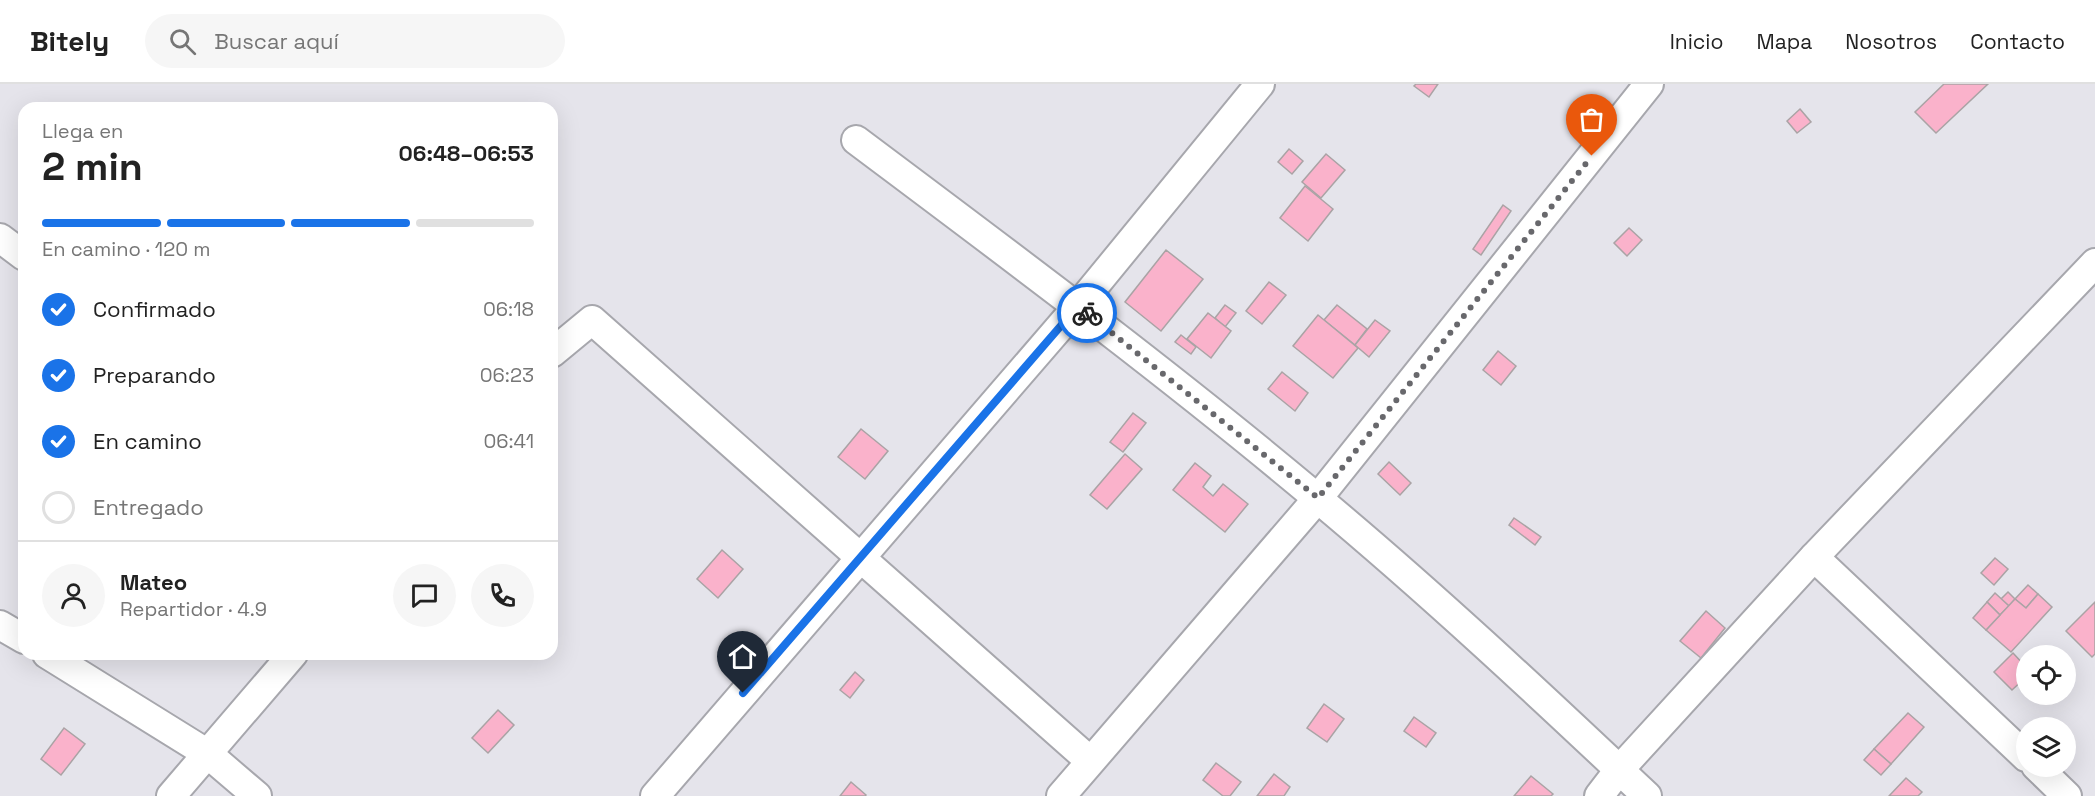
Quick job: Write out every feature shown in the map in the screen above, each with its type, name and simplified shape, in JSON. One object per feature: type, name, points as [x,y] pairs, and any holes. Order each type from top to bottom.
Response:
[{"type":"street","points":[[655,796],[1078,306],[1260,84]]},
{"type":"street","points":[[1061,796],[1089,760],[1318,498],[1649,84]]},
{"type":"street","points":[[856,140],[1078,306],[1318,498],[1521,678],[1647,796]]},
{"type":"street","points":[[0,238],[18,252]]},
{"type":"street","points":[[1599,796],[1619,770],[1814,557],[2095,263]]},
{"type":"street","points":[[558,348],[592,320],[1089,760]]},
{"type":"street","points":[[1814,557],[2016,748]]},
{"type":"street","points":[[0,625],[18,636]]},
{"type":"street","points":[[57,660],[208,754],[257,796]]},
{"type":"street","points":[[171,796],[288,660]]},
{"type":"street","points":[[2047,777],[2067,796]]},
{"type":"building","points":[[1416,84],[1438,84],[1429,97],[1414,86]]},
{"type":"building","points":[[1944,84],[1988,84],[1936,133],[1915,112]]},
{"type":"building","points":[[1800,109],[1811,122],[1797,133],[1787,121]]},
{"type":"building","points":[[1289,149],[1303,161],[1292,174],[1278,162]]},
{"type":"building","points":[[1326,154],[1345,170],[1321,198],[1302,182]]},
{"type":"building","points":[[1305,186],[1333,209],[1308,241],[1280,218]]},
{"type":"building","points":[[1503,205],[1511,211],[1481,255],[1473,249]]},
{"type":"building","points":[[1629,228],[1642,240],[1627,256],[1614,243]]},
{"type":"building","points":[[1166,250],[1203,279],[1161,331],[1125,302]]},
{"type":"building","points":[[1269,282],[1286,295],[1262,324],[1246,311]]},
{"type":"building","points":[[1225,305],[1236,313],[1225,327],[1215,318]]},
{"type":"building","points":[[1337,305],[1367,329],[1355,345],[1324,320]]},
{"type":"building","points":[[1208,313],[1231,331],[1211,358],[1187,339]]},
{"type":"building","points":[[1318,315],[1358,348],[1333,378],[1293,346]]},
{"type":"building","points":[[1375,320],[1390,331],[1369,357],[1355,345]]},
{"type":"building","points":[[1181,335],[1196,347],[1191,354],[1175,342]]},
{"type":"building","points":[[1498,351],[1516,366],[1501,385],[1483,370]]},
{"type":"building","points":[[1282,372],[1308,393],[1295,411],[1268,389]]},
{"type":"building","points":[[1133,413],[1146,423],[1123,452],[1110,442]]},
{"type":"building","points":[[861,429],[888,451],[865,479],[838,457]]},
{"type":"building","points":[[1125,454],[1142,469],[1107,509],[1090,495]]},
{"type":"building","points":[[1389,462],[1411,483],[1400,495],[1378,474]]},
{"type":"building","points":[[1195,463],[1211,476],[1203,487],[1213,496],[1223,484],[1248,504],[1225,532],[1173,490]]},
{"type":"building","points":[[1514,518],[1541,537],[1535,545],[1509,525]]},
{"type":"building","points":[[722,550],[743,569],[718,598],[697,579]]},
{"type":"building","points":[[1995,558],[2008,569],[1994,585],[1981,573]]},
{"type":"building","points":[[2028,585],[2038,594],[2026,608],[2015,599]]},
{"type":"building","points":[[2008,592],[2015,599],[2009,606],[2001,599]]},
{"type":"building","points":[[1995,593],[2009,606],[2000,615],[1987,602]]},
{"type":"building","points":[[2038,594],[2052,607],[2011,652],[1986,630],[2015,599],[2026,608]]},
{"type":"building","points":[[1987,602],[2000,615],[1986,630],[1973,618]]},
{"type":"building","points":[[2095,602],[2095,654],[2092,657],[2066,631]]},
{"type":"building","points":[[1706,611],[1725,628],[1701,658],[1680,641]]},
{"type":"building","points":[[2013,653],[2016,656],[2016,686],[2012,690],[1994,672]]},
{"type":"building","points":[[855,672],[864,680],[850,698],[840,690]]},
{"type":"building","points":[[1324,704],[1344,719],[1327,742],[1307,728]]},
{"type":"building","points":[[498,710],[514,725],[488,753],[472,738]]},
{"type":"building","points":[[1908,713],[1924,727],[1891,764],[1874,749]]},
{"type":"building","points":[[1414,717],[1436,733],[1426,747],[1404,731]]},
{"type":"building","points":[[64,728],[85,744],[61,775],[41,759]]},
{"type":"building","points":[[1874,749],[1891,764],[1881,775],[1864,760]]},
{"type":"building","points":[[1216,763],[1241,782],[1230,796],[1223,796],[1203,780]]},
{"type":"building","points":[[1274,774],[1290,787],[1284,796],[1257,796]]},
{"type":"building","points":[[1531,776],[1553,794],[1551,796],[1514,796]]},
{"type":"building","points":[[1906,778],[1922,792],[1918,796],[1889,796]]},
{"type":"building","points":[[851,782],[866,795],[840,796]]},
{"type":"way so far","points":[[1087,313],[1318,498],[1592,156]]},
{"type":"route","points":[[743,693],[1078,306],[1087,313]]}]
